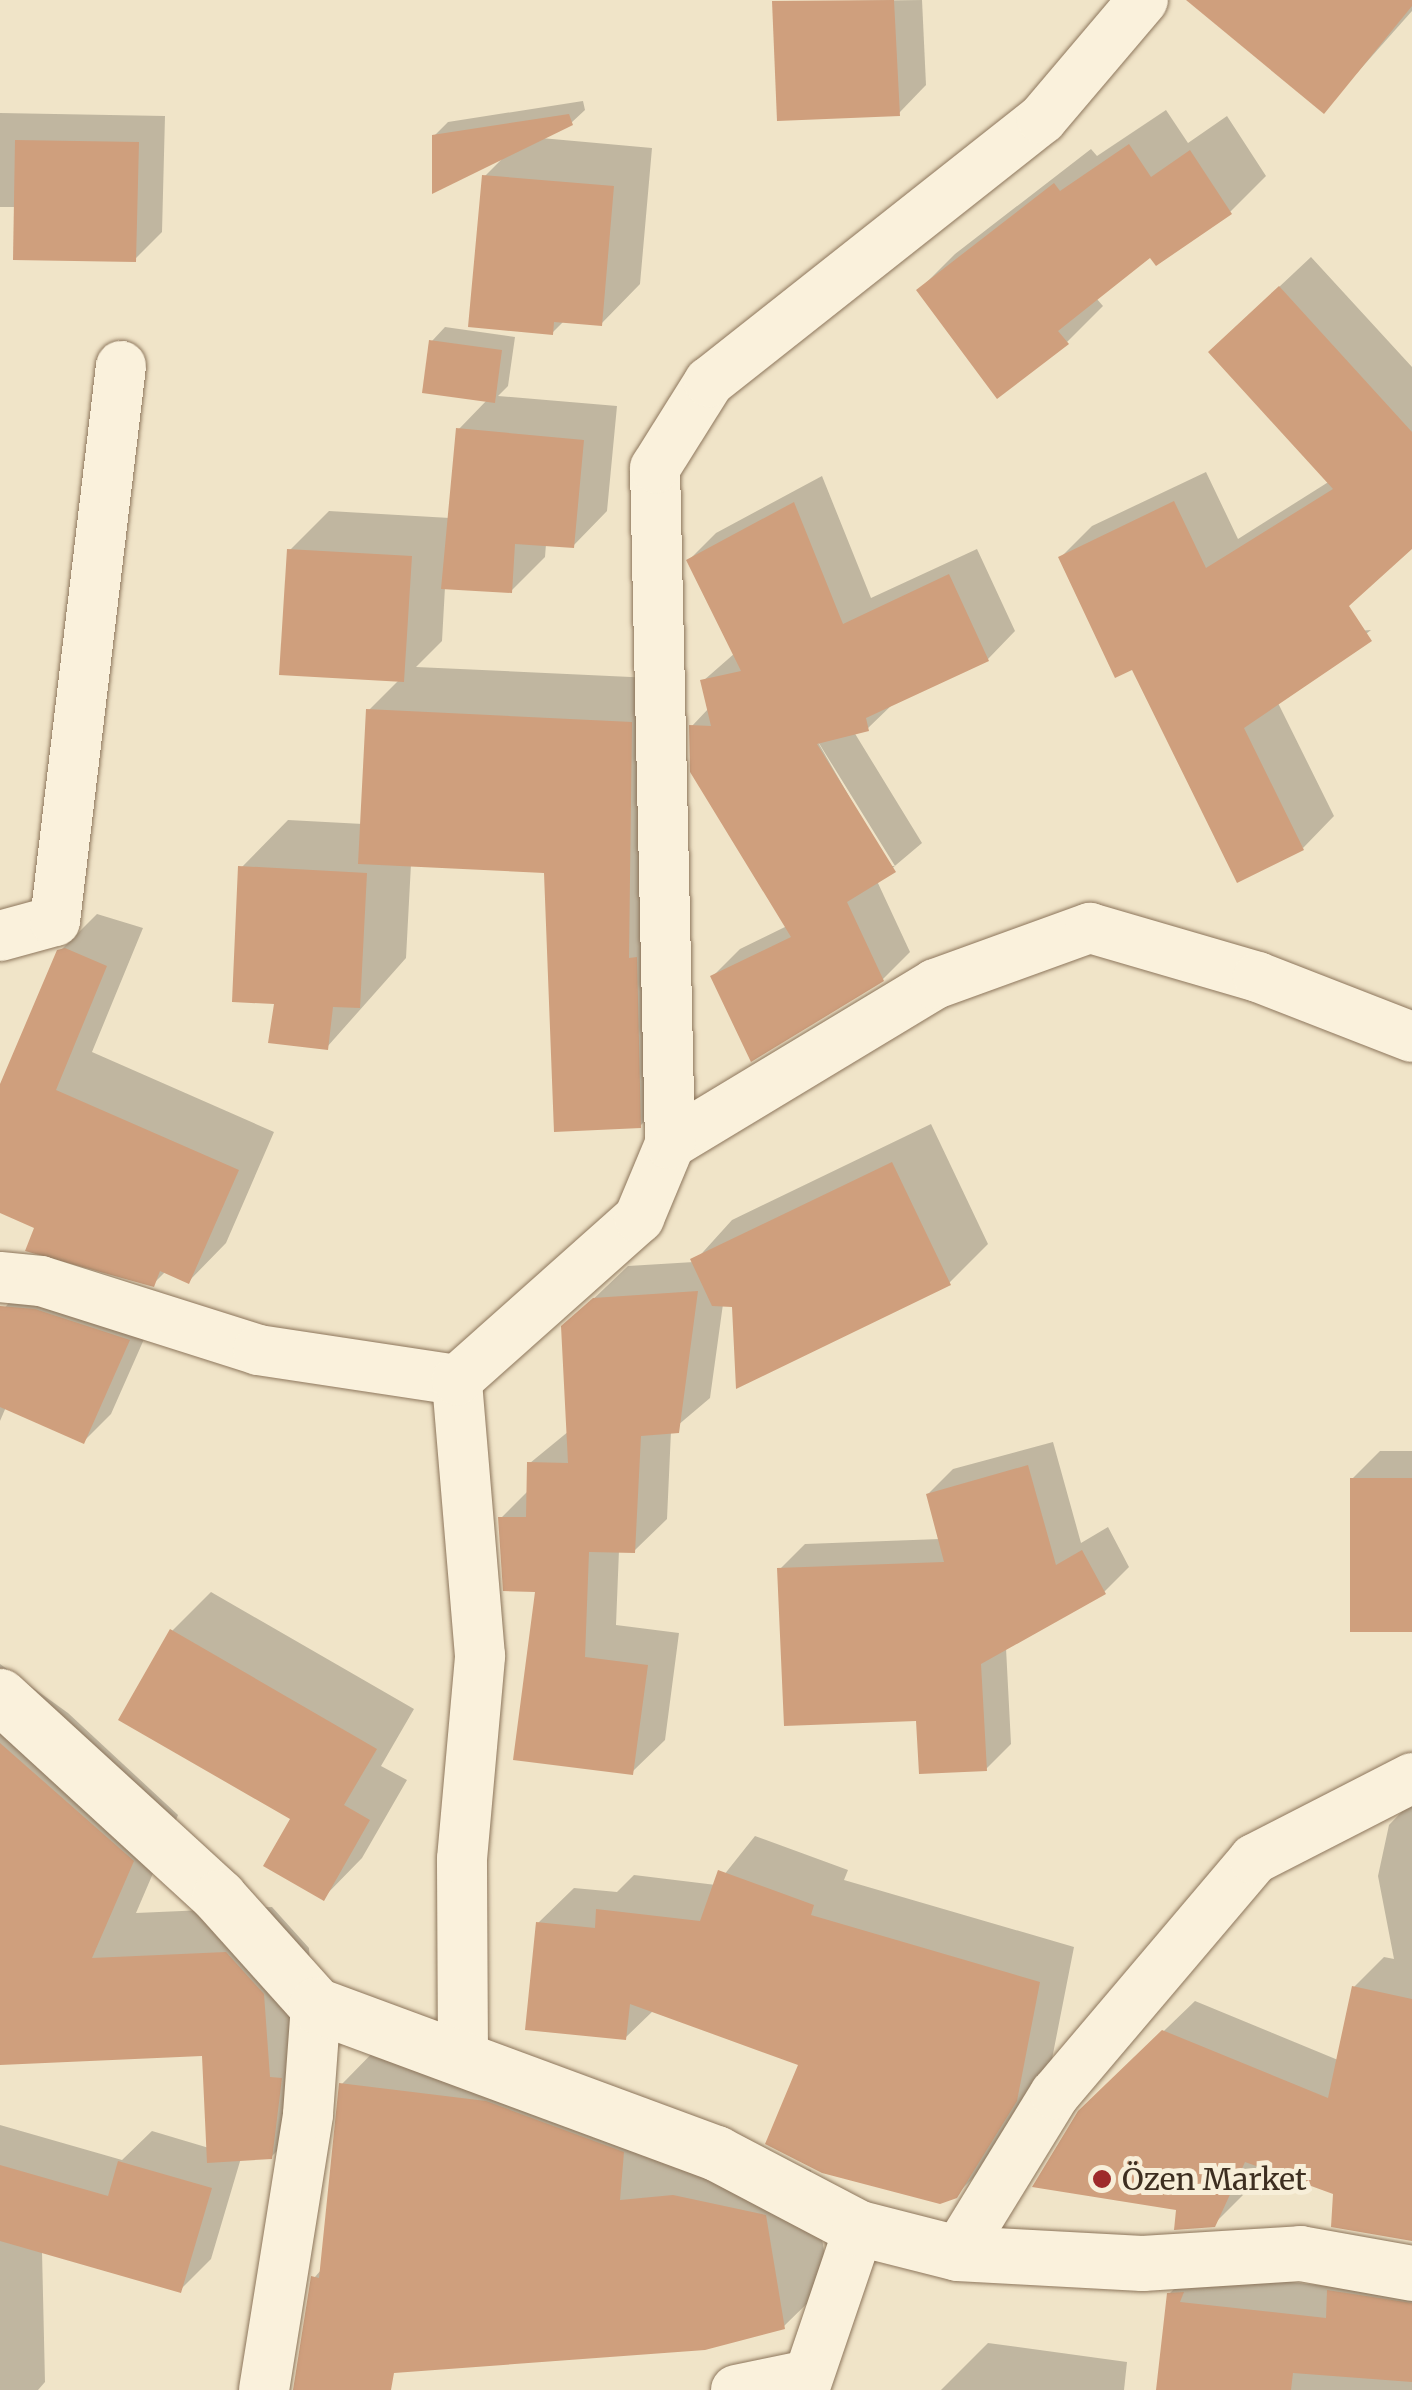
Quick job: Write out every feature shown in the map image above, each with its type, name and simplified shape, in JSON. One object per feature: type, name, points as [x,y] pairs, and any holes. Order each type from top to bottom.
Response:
[{"type":"street","points":[[457,1380],[640,1218],[670,1144],[655,468],[709,382],[1042,120],[1143,0]]},
{"type":"street","points":[[0,936],[55,921],[120,366]]},
{"type":"street","points":[[670,1144],[935,984],[1090,928],[1258,977],[1412,1038]]},
{"type":"street","points":[[0,1276],[41,1281],[258,1350],[457,1380]]},
{"type":"street","points":[[457,1380],[480,1656],[462,1859],[463,2058]]},
{"type":"street","points":[[0,1696],[219,1897],[316,2004],[716,2154],[859,2228],[957,2252],[1142,2264],[1300,2253],[1412,2273]]},
{"type":"street","points":[[957,2252],[1055,2094],[1254,1858],[1412,1778]]},
{"type":"street","points":[[264,2390],[308,2114],[316,2004]]},
{"type":"street","points":[[736,2390],[806,2382],[859,2228]]},
{"type":"building","points":[[894,0],[900,116],[777,121],[772,1]]},
{"type":"building","points":[[1186,0],[1412,0],[1412,6],[1324,114]]},
{"type":"building","points":[[569,114],[573,125],[432,194],[432,135]]},
{"type":"building","points":[[15,140],[139,142],[136,262],[13,260]]},
{"type":"building","points":[[1129,144],[1151,177],[1190,150],[1232,214],[1156,266],[1150,258],[1058,331],[1069,344],[997,399],[916,290],[1054,183],[1060,191]]},
{"type":"building","points":[[482,175],[614,186],[602,326],[554,322],[553,335],[468,327]]},
{"type":"building","points":[[1279,286],[1412,432],[1412,549],[1349,606],[1372,641],[1244,728],[1304,850],[1237,883],[1132,670],[1115,678],[1058,557],[1174,501],[1206,568],[1333,489],[1208,352]]},
{"type":"building","points":[[429,340],[502,350],[495,403],[422,393]]},
{"type":"building","points":[[456,428],[584,440],[574,548],[515,544],[512,593],[441,589]]},
{"type":"building","points":[[794,502],[843,624],[949,574],[989,661],[866,718],[869,731],[817,744],[896,872],[847,902],[884,981],[751,1062],[710,976],[791,937],[690,772],[689,725],[711,726],[700,680],[741,671],[686,560]]},
{"type":"building","points":[[287,549],[412,556],[404,682],[279,675]]},
{"type":"building","points":[[366,709],[632,722],[629,958],[637,957],[641,1128],[554,1132],[544,873],[358,864]]},
{"type":"building","points":[[238,866],[367,873],[360,1008],[333,1007],[328,1050],[268,1043],[274,1004],[232,1002]]},
{"type":"building","points":[[65,948],[107,966],[56,1090],[239,1170],[189,1284],[160,1271],[154,1287],[25,1251],[34,1228],[0,1213],[0,1084],[57,950]]},
{"type":"building","points":[[892,1162],[951,1285],[736,1389],[732,1307],[712,1306],[690,1259]]},
{"type":"building","points":[[698,1291],[679,1433],[641,1436],[635,1553],[589,1552],[585,1657],[648,1665],[633,1775],[513,1760],[535,1592],[503,1591],[498,1517],[526,1517],[527,1462],[568,1463],[561,1326],[593,1298]]},
{"type":"building","points":[[0,1306],[35,1309],[130,1340],[84,1444],[0,1407]]},
{"type":"building","points":[[1028,1465],[1056,1565],[1082,1550],[1106,1594],[981,1664],[987,1771],[919,1774],[916,1721],[784,1726],[777,1568],[944,1562],[926,1494]]},
{"type":"building","points":[[1350,1478],[1412,1478],[1412,1632],[1350,1632]]},
{"type":"building","points":[[170,1629],[377,1749],[344,1805],[370,1820],[324,1901],[263,1866],[290,1819],[118,1720]]},
{"type":"building","points":[[0,1743],[134,1861],[92,1958],[226,1952],[264,1994],[270,2077],[282,2078],[272,2159],[207,2163],[202,2056],[0,2065]]},
{"type":"building","points":[[718,1870],[814,1905],[811,1915],[1040,1982],[1017,2101],[957,2198],[940,2204],[822,2173],[765,2144],[798,2065],[630,2004],[626,2040],[525,2030],[536,1922],[595,1928],[596,1909],[700,1921]]},
{"type":"building","points":[[1352,1986],[1412,1999],[1412,2241],[1331,2227],[1333,2194],[1245,2162],[1215,2227],[1174,2230],[1176,2210],[1032,2187],[1078,2111],[1162,2030],[1328,2098]]},
{"type":"building","points":[[339,2083],[486,2101],[624,2152],[620,2200],[673,2195],[766,2215],[785,2329],[705,2350],[394,2373],[391,2390],[293,2390],[311,2276],[319,2278]]},
{"type":"building","points":[[118,2161],[212,2188],[181,2293],[0,2241],[0,2165],[108,2196]]},
{"type":"building","points":[[1327,2290],[1412,2303],[1412,2382],[1293,2373],[1291,2390],[1156,2390],[1167,2293],[1184,2292],[1180,2302],[1326,2318]]},
{"type":"place","name":"Özen Market","points":[[1102,2179]]}]
